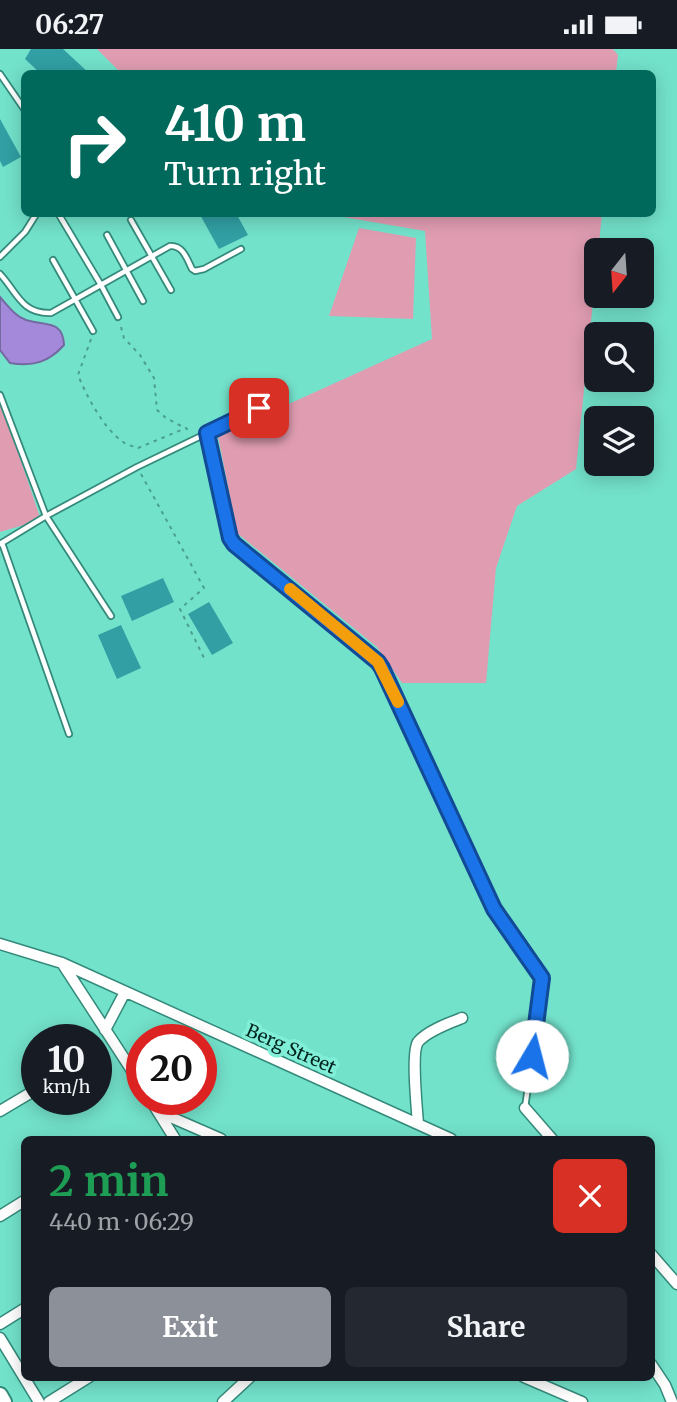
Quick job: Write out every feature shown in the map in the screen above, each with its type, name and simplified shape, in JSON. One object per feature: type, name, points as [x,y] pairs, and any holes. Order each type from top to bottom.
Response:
[{"type":"street","name":"Berg Street","points":[[0,944],[62,963],[444,1136]]},
{"type":"street","points":[[62,963],[101,1024]]},
{"type":"street","points":[[108,1024],[125,992]]},
{"type":"street","points":[[418,1124],[414,1058],[416,1045],[424,1036],[462,1018]]},
{"type":"street","points":[[112,1041],[126,1062]]},
{"type":"street","points":[[0,1111],[21,1099]]},
{"type":"street","points":[[525,1108],[549,1136]]},
{"type":"street","points":[[161,1115],[173,1136]]},
{"type":"street","points":[[166,1115],[214,1136]]},
{"type":"street","points":[[0,1216],[21,1204]]},
{"type":"street","points":[[655,1259],[677,1284]]},
{"type":"street","points":[[0,1324],[21,1311]]},
{"type":"street","points":[[0,1338],[21,1372]]},
{"type":"street","points":[[655,1370],[672,1402]]},
{"type":"street","points":[[26,1381],[39,1402]]},
{"type":"street","points":[[50,1402],[83,1381]]},
{"type":"street","points":[[225,1401],[246,1381]]},
{"type":"street","points":[[533,1381],[582,1402]]},
{"type":"street","points":[[0,1395],[4,1402]]},
{"type":"lane","points":[[0,74],[21,105]]},
{"type":"lane","points":[[0,257],[26,232],[35,217]]},
{"type":"lane","points":[[60,217],[118,317]]},
{"type":"lane","points":[[131,220],[171,291]]},
{"type":"lane","points":[[107,235],[143,302]]},
{"type":"lane","points":[[0,274],[18,299],[29,308],[41,313],[51,313],[170,246],[175,245],[181,250],[192,269],[200,271],[241,249]]},
{"type":"lane","points":[[53,260],[93,331]]},
{"type":"lane","points":[[0,395],[46,516],[111,616]]},
{"type":"lane","points":[[69,734],[1,544],[46,516],[137,467],[259,408]]},
{"type":"lane","points":[[207,433],[230,538],[378,662],[494,909],[542,978],[525,1108]]},
{"type":"path","points":[[118,317],[124,338],[140,355],[154,378],[157,410],[197,438]]},
{"type":"path","points":[[93,331],[78,375],[86,394],[114,434],[123,442],[138,448],[186,428]]},
{"type":"path","points":[[137,467],[204,588],[180,609],[205,660]]},
{"type":"shaded area","points":[[97,49],[613,49],[618,55],[616,70],[118,70]]},
{"type":"shaded area","points":[[343,217],[602,217],[600,238],[584,238],[584,308],[592,308],[591,322],[584,322],[584,391],[576,469],[517,506],[496,568],[486,683],[402,683],[377,647],[237,533],[218,436],[432,339],[425,231]]},
{"type":"shaded area","points":[[359,228],[416,238],[413,319],[329,316]]},
{"type":"shaded area","points":[[0,297],[22,318],[56,327],[63,337],[64,345],[40,362],[10,363],[0,350]]},
{"type":"shaded area","points":[[0,399],[41,520],[0,532]]},
{"type":"building","points":[[31,49],[63,49],[86,70],[37,70],[25,59]]},
{"type":"building","points":[[0,119],[21,157],[3,167],[0,161]]},
{"type":"building","points":[[201,217],[238,217],[248,235],[219,249]]},
{"type":"building","points":[[163,578],[174,602],[132,621],[121,596]]},
{"type":"building","points":[[209,602],[233,643],[212,655],[188,614]]},
{"type":"building","points":[[121,625],[141,668],[117,679],[98,635]]},
{"type":"slow traffic","points":[[290,589],[378,662],[398,702]]},
{"type":"route","points":[[259,408],[207,433],[230,538],[382,668],[494,909],[542,978],[532,1056]]}]
